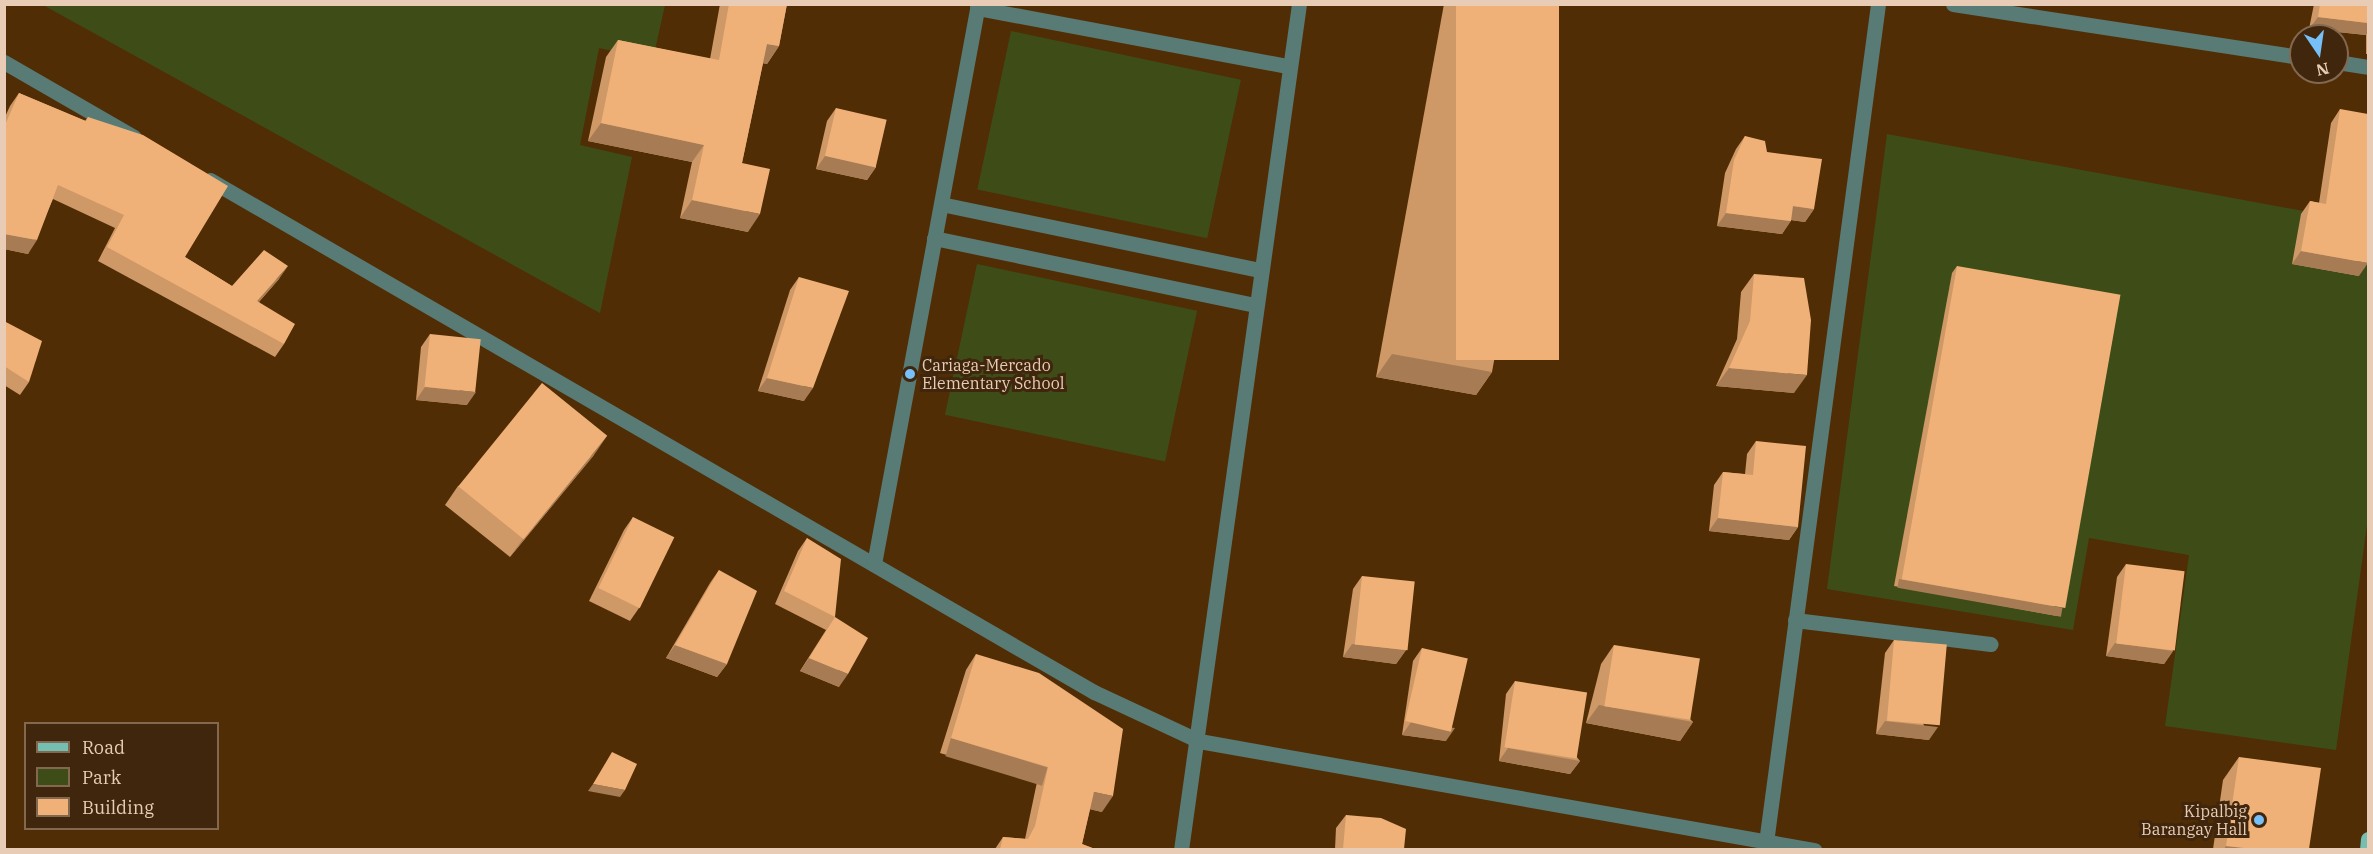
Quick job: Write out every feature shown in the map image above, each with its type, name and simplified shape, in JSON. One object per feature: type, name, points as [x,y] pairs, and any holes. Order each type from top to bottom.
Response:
[{"type":"main road","points":[[2367,849],[2368,839]]},
{"type":"street","points":[[1181,849],[1199,741],[1288,66],[1299,4]]},
{"type":"street","points":[[1765,846],[1878,4]]},
{"type":"street","points":[[1953,4],[2289,55]]},
{"type":"street","points":[[874,564],[978,6],[1288,66]]},
{"type":"street","points":[[4,62],[149,145]]},
{"type":"street","points":[[2349,64],[2368,67]]},
{"type":"street","points":[[191,169],[1094,692],[1199,741],[1765,846],[1814,849]]},
{"type":"street","points":[[940,204],[1261,270]]},
{"type":"street","points":[[934,238],[1256,305]]},
{"type":"street","points":[[1796,620],[1991,644]]},
{"type":"green space","points":[[43,5],[665,5],[653,59],[599,48],[580,145],[632,157],[600,313]]},
{"type":"green space","points":[[1011,31],[1241,80],[1207,238],[977,189]]},
{"type":"green space","points":[[1887,134],[2368,223],[2368,518],[2336,750],[2165,726],[2189,555],[2089,538],[2073,630],[1827,589]]},
{"type":"green space","points":[[977,264],[1197,311],[1165,461],[945,415]]},
{"type":"building","points":[[729,4],[787,4],[779,46],[767,44],[742,163],[770,169],[760,214],[692,200],[704,145],[601,123],[618,40],[719,60]]},
{"type":"building","points":[[1456,4],[1559,4],[1559,360],[1456,360]]},
{"type":"building","points":[[2320,4],[2368,4],[2368,23],[2318,17]]},
{"type":"building","points":[[19,93],[86,121],[88,117],[143,135],[228,186],[185,257],[232,286],[264,250],[288,266],[257,301],[295,324],[284,344],[107,247],[124,215],[58,185],[37,240],[4,234],[4,167],[6,164],[4,163],[4,127]]},
{"type":"building","points":[[836,108],[887,120],[876,167],[825,156]]},
{"type":"building","points":[[2340,109],[2368,114],[2368,263],[2301,251],[2310,201],[2326,204]]},
{"type":"building","points":[[1745,136],[1765,141],[1767,152],[1822,159],[1814,209],[1793,206],[1791,221],[1726,213],[1734,160]]},
{"type":"building","points":[[1957,266],[2120,295],[2065,608],[1902,579]]},
{"type":"building","points":[[1754,274],[1804,278],[1811,320],[1807,375],[1729,368],[1750,321]]},
{"type":"building","points":[[799,277],[849,291],[813,388],[767,378]]},
{"type":"building","points":[[4,321],[42,341],[29,382],[4,366]]},
{"type":"building","points":[[430,334],[481,339],[475,392],[424,387]]},
{"type":"building","points":[[542,383],[607,436],[524,539],[458,486]]},
{"type":"building","points":[[1756,441],[1806,446],[1798,527],[1718,518],[1723,472],[1753,475]]},
{"type":"building","points":[[633,517],[674,537],[640,608],[598,588]]},
{"type":"building","points":[[807,538],[841,559],[835,617],[784,591]]},
{"type":"building","points":[[2126,564],[2185,571],[2175,651],[2116,643]]},
{"type":"building","points":[[719,570],[757,591],[727,664],[675,645]]},
{"type":"building","points":[[1362,576],[1415,582],[1407,650],[1355,645]]},
{"type":"building","points":[[835,617],[868,638],[848,674],[809,658]]},
{"type":"building","points":[[1894,640],[1947,645],[1940,725],[1887,721]]},
{"type":"building","points":[[1614,645],[1700,659],[1690,720],[1604,706]]},
{"type":"building","points":[[1422,648],[1468,659],[1451,732],[1405,721]]},
{"type":"building","points":[[976,654],[1039,673],[1123,729],[1113,796],[1094,792],[1082,844],[1095,849],[1000,849],[1003,837],[1028,839],[1035,826],[1048,767],[951,738]]},
{"type":"building","points":[[1515,681],[1587,692],[1577,759],[1505,747]]},
{"type":"building","points":[[612,752],[637,764],[625,790],[593,784]]},
{"type":"building","name":"Kipalbig Barangay Hall","points":[[2239,757],[2321,768],[2309,849],[2254,849],[2226,846]]},
{"type":"building","points":[[1346,815],[1381,818],[1406,829],[1404,849],[1343,849]]},
{"type":"place","name":"Cariaga-Mercado Elementary School","points":[[910,374]]},
{"type":"place","name":"Kipalbig Barangay Hall","points":[[2259,820]]}]
